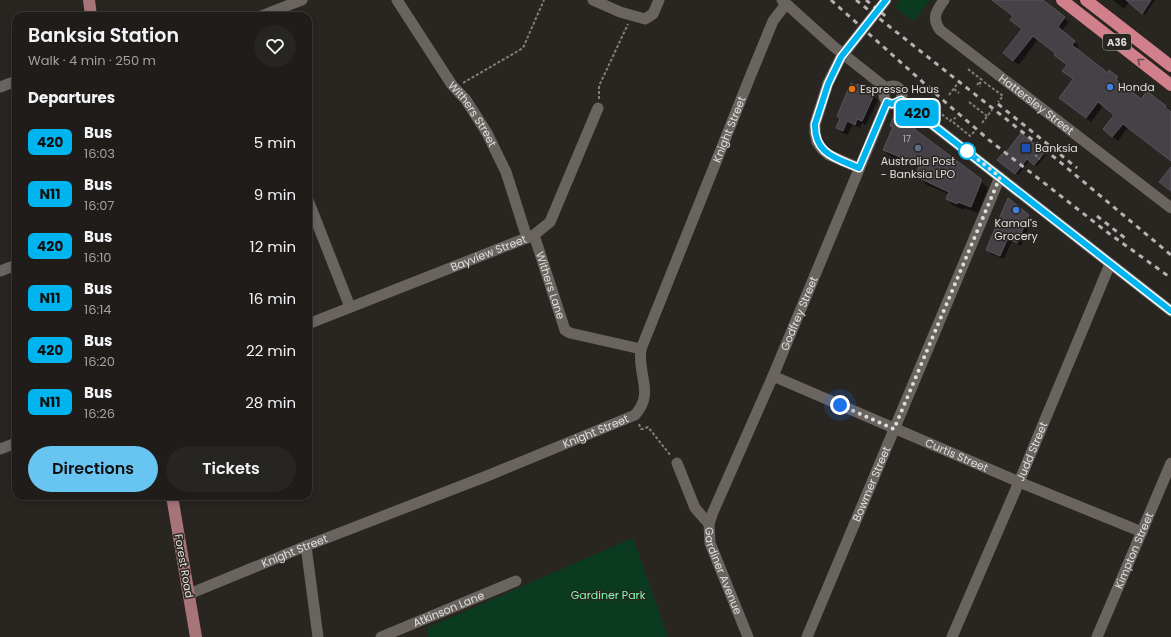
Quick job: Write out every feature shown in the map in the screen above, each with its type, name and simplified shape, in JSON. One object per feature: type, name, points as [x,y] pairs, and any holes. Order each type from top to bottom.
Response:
[{"type":"highway","name":"A36","points":[[1062,0],[1171,85]]},
{"type":"highway","name":"A36","points":[[1086,0],[1171,66]]},
{"type":"main road","points":[[89,0],[91,12]]},
{"type":"main road","name":"Forest Road","points":[[173,500],[196,637]]},
{"type":"street","points":[[271,12],[302,0]]},
{"type":"street","name":"Withers Street","points":[[397,0],[455,88],[466,100],[483,126],[502,162],[531,236]]},
{"type":"street","points":[[593,0],[620,12],[645,19],[653,14],[658,0]]},
{"type":"street","points":[[859,168],[829,155],[822,149],[817,142],[814,133],[815,124],[828,84],[841,57],[886,0]]},
{"type":"street","name":"Hattersley Street","points":[[944,0],[936,13],[935,20],[940,30],[1171,208]]},
{"type":"street","points":[[784,2],[833,46],[886,88]]},
{"type":"street","name":"Knight Street","points":[[189,594],[306,546],[488,476],[635,415],[642,405],[646,392],[640,364],[641,349],[773,21],[784,2]]},
{"type":"street","points":[[0,87],[12,82]]},
{"type":"street","points":[[891,85],[895,85],[900,88],[902,94],[901,100],[892,104],[887,102],[883,94],[886,88],[891,85]]},
{"type":"street","points":[[901,100],[1171,311]]},
{"type":"street","name":"Godfrey Street","points":[[709,524],[887,102]]},
{"type":"street","name":"Bayview Street","points":[[312,322],[531,236],[550,222],[598,108]]},
{"type":"street","name":"Bowmer Street","points":[[807,637],[1000,177]]},
{"type":"street","points":[[312,210],[350,307]]},
{"type":"street","name":"Withers Lane","points":[[531,236],[565,330],[570,333],[641,349]]},
{"type":"street","name":"Judd Street","points":[[952,637],[1019,482],[1110,264]]},
{"type":"street","points":[[0,271],[12,266]]},
{"type":"street","name":"Curtis Street","points":[[772,376],[1019,482],[1142,532]]},
{"type":"street","points":[[0,449],[12,444]]},
{"type":"street","name":"Kimpton Street","points":[[1097,637],[1171,463]]},
{"type":"street","name":"Gardiner Avenue","points":[[677,464],[695,508],[709,524],[710,543],[748,637]]},
{"type":"street","points":[[306,546],[318,637]]},
{"type":"street","name":"Atkinson Lane","points":[[381,637],[516,581]]},
{"type":"path","points":[[455,88],[523,48],[544,0]]},
{"type":"path","points":[[598,108],[599,86],[632,16]]},
{"type":"path","points":[[968,69],[982,80],[980,87],[987,78]]},
{"type":"path","points":[[977,85],[981,80],[978,77]]},
{"type":"path","points":[[984,82],[1003,96],[998,102]]},
{"type":"path","points":[[949,95],[958,83]]},
{"type":"path","points":[[954,89],[959,93]]},
{"type":"path","points":[[969,102],[987,116]]},
{"type":"path","points":[[982,123],[992,110]]},
{"type":"path","points":[[938,112],[950,122],[952,118],[956,118],[949,126]]},
{"type":"path","points":[[947,118],[950,120],[955,114]]},
{"type":"path","points":[[952,122],[970,136],[975,131]]},
{"type":"path","points":[[1035,155],[1040,159]]},
{"type":"path","points":[[644,429],[648,428],[677,464]]},
{"type":"green space","points":[[900,0],[930,0],[914,21],[895,7]]},
{"type":"green space","name":"Gardiner Park","points":[[633,538],[668,637],[428,637],[427,628]]},
{"type":"building","points":[[992,0],[1043,0],[1065,17],[1058,27],[1075,41],[1072,45],[1108,73],[1109,70],[1118,77],[1116,79],[1141,99],[1147,91],[1166,106],[1165,107],[1171,112],[1171,161],[1123,124],[1112,137],[1103,129],[1114,115],[1098,102],[1086,118],[1059,98],[1073,79],[1062,71],[1067,65],[1054,55],[1055,53],[1033,36],[1013,61],[1003,53],[1022,29],[1010,20],[1013,16]]},
{"type":"building","points":[[1126,0],[1151,0],[1142,14]]},
{"type":"building","points":[[851,83],[856,86],[857,84],[865,87],[874,95],[862,121],[857,119],[855,125],[847,121],[843,131],[836,128],[840,118],[837,116]]},
{"type":"building","points":[[894,116],[908,122],[917,131],[981,179],[971,207],[958,202],[957,204],[946,199],[949,192],[919,178],[921,173],[917,171],[919,165],[883,150],[893,127],[890,126]]},
{"type":"building","points":[[1021,133],[1045,152],[1034,165],[1027,159],[1015,174],[997,160],[1002,154],[1004,155]]},
{"type":"building","points":[[1171,167],[1171,191],[1159,182]]},
{"type":"building","points":[[1008,198],[1029,215],[1017,243],[1009,239],[1007,240],[1000,256],[986,250]]},
{"type":"railway","points":[[831,0],[989,140],[1107,232],[1171,278]]},
{"type":"railway","points":[[856,0],[1054,157],[1171,255]]},
{"type":"railway","points":[[866,0],[889,19]]},
{"type":"railway","points":[[998,104],[1077,168]]},
{"type":"railway","points":[[1097,216],[1125,238]]},
{"type":"bus line","name":"420","points":[[886,0],[841,57],[834,70],[815,124],[814,133],[817,142],[822,149],[829,155],[859,168],[887,102],[889,104],[896,104],[901,100],[1171,311]]},
{"type":"place","name":"Honda","points":[[1110,87]]},
{"type":"place","name":"Espresso Haus","points":[[852,89]]},
{"type":"place","name":"Australia Post - Banksia LPO","points":[[918,148]]},
{"type":"place","name":"Banksia","points":[[1026,148]]},
{"type":"place","name":"Kamal's Grocery","points":[[1016,210]]},
{"type":"route","points":[[840,405],[894,429],[1000,177],[966,150],[967,151]]}]
